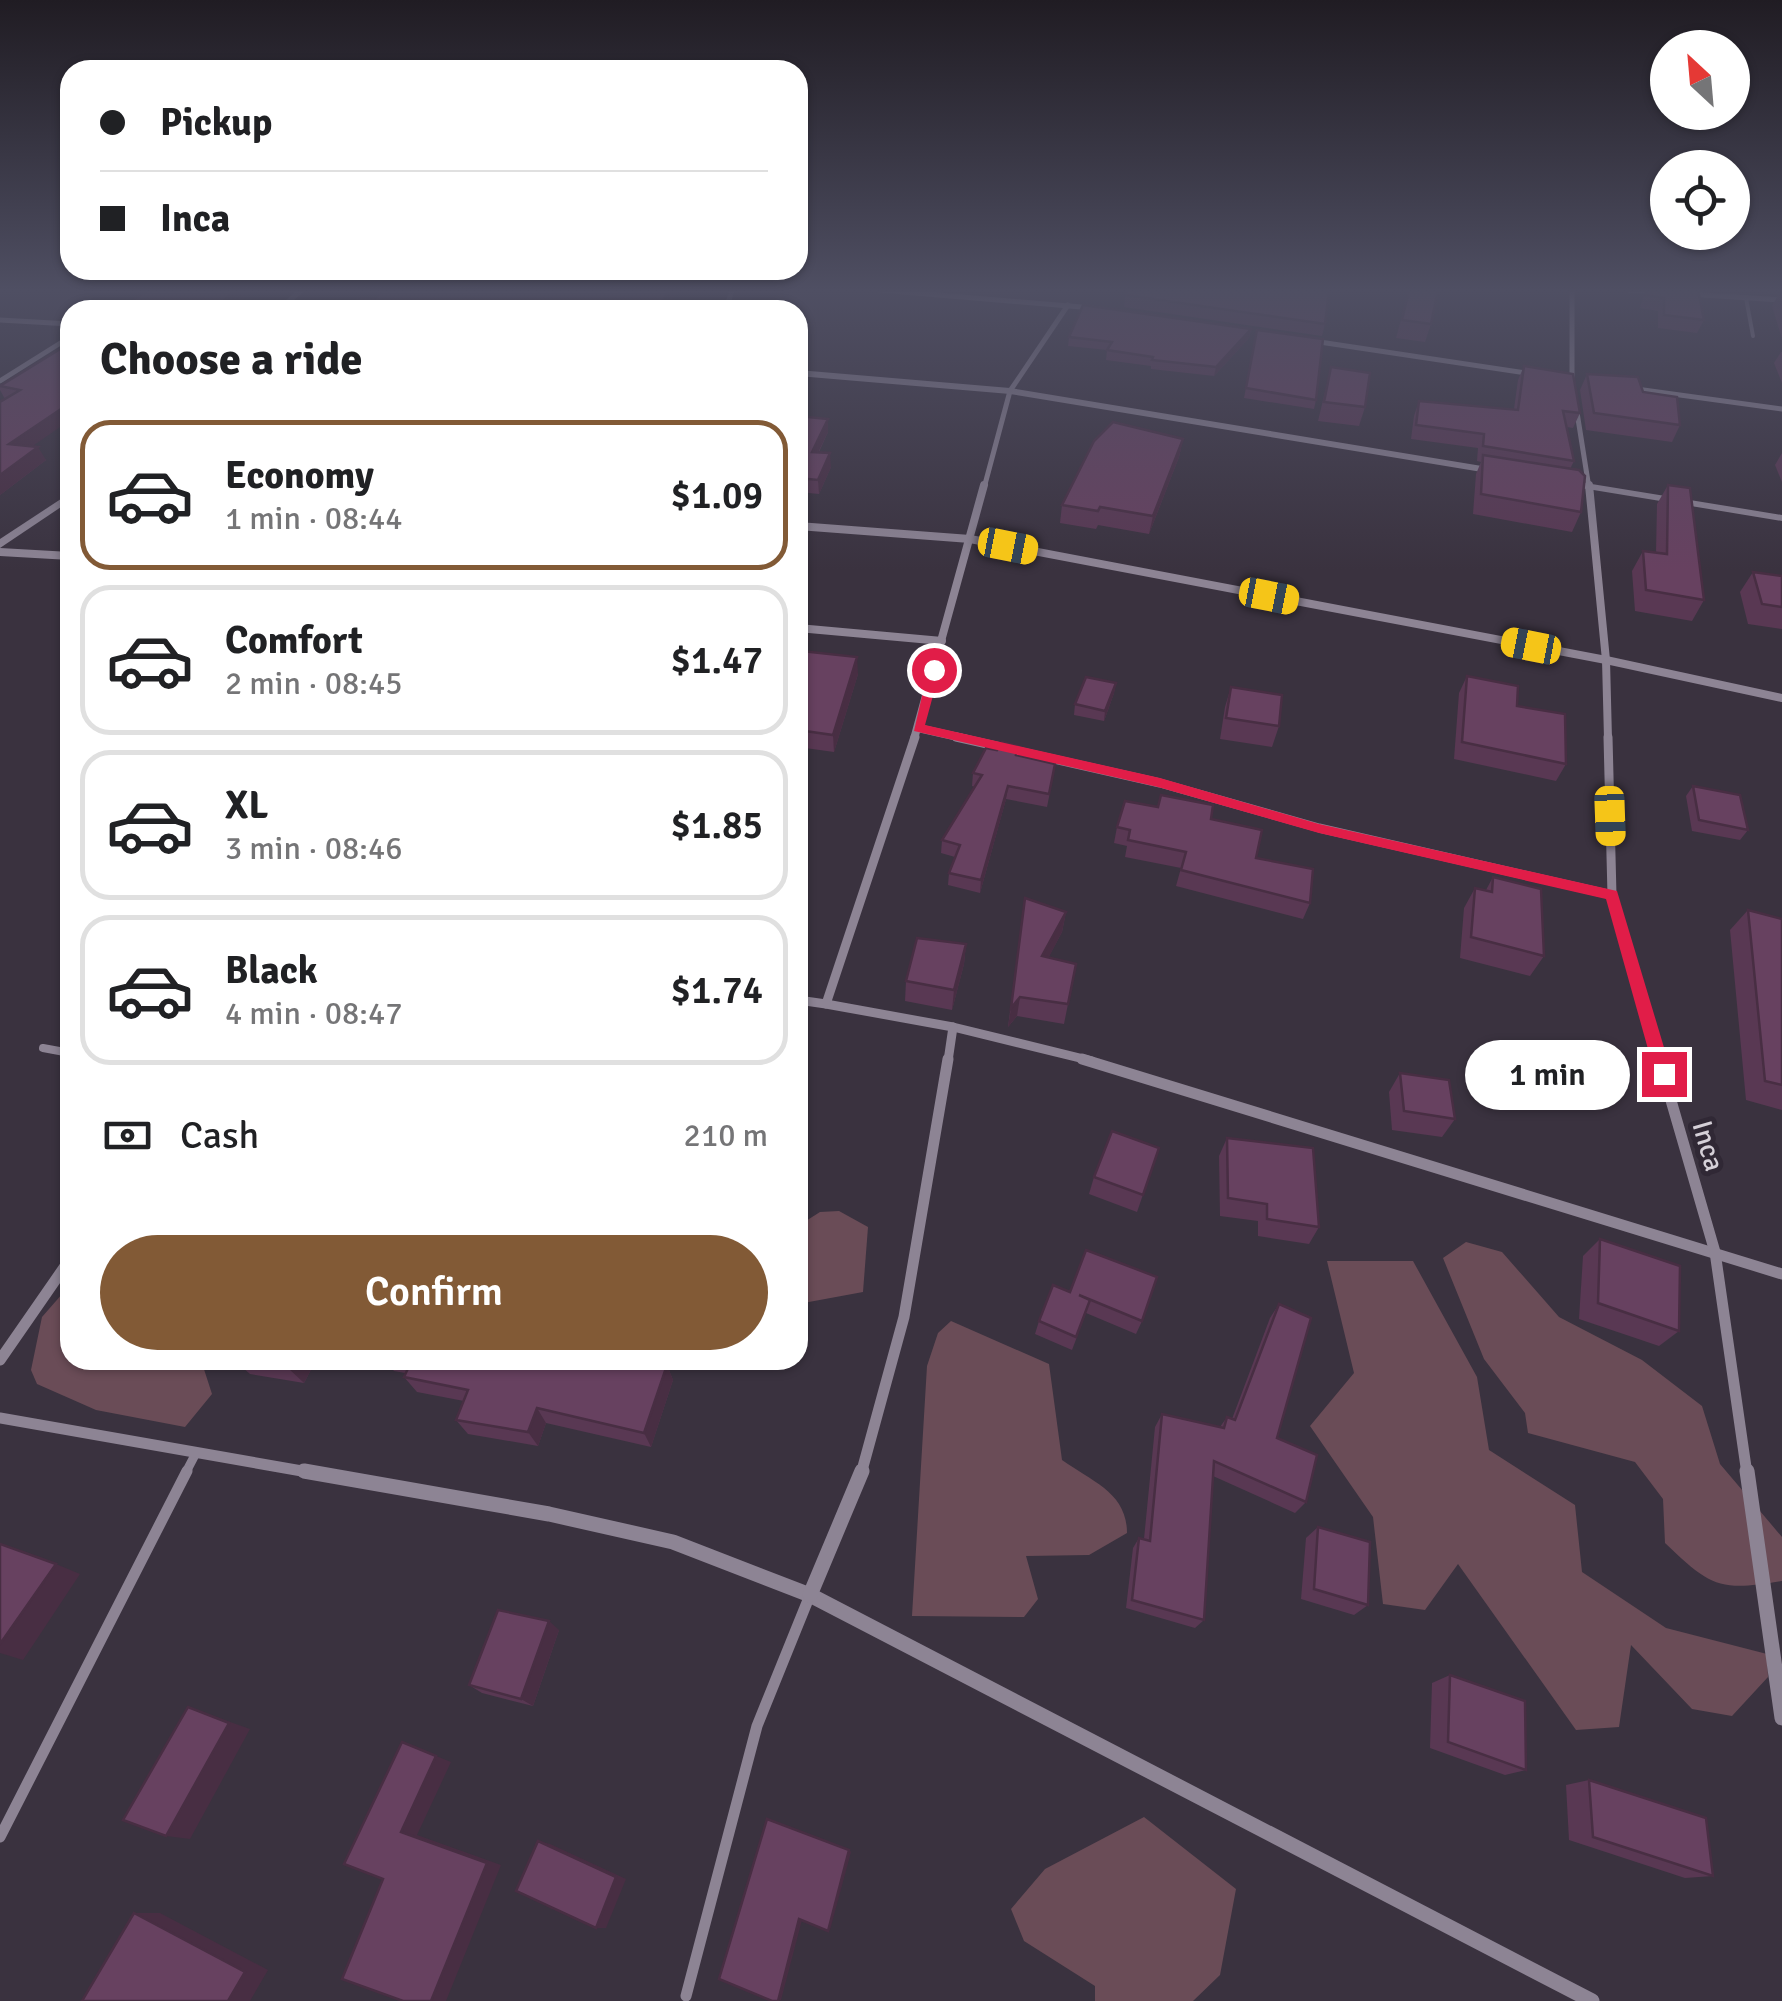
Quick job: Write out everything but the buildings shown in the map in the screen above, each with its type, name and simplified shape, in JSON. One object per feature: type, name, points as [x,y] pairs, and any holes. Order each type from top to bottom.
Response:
[{"type":"street","points":[[915,383],[1010,391],[1512,474]]},
{"type":"street","points":[[826,1004],[918,728],[1015,383]]},
{"type":"street","name":"Inca","points":[[1573,383],[1588,486],[1606,660],[1612,895],[1715,1252],[1782,1718]]},
{"type":"street","points":[[1628,388],[1782,409]]},
{"type":"street","points":[[1550,480],[1782,518]]},
{"type":"street","points":[[0,544],[60,503]]},
{"type":"street","points":[[808,527],[970,539],[1606,660],[1782,698]]},
{"type":"street","points":[[0,552],[60,555]]},
{"type":"street","points":[[808,629],[942,641]]},
{"type":"street","points":[[918,728],[1160,783],[1319,828],[1612,895]]},
{"type":"street","points":[[808,1001],[953,1026],[1116,1067],[1782,1274]]},
{"type":"street","points":[[810,1594],[840,1536],[889,1384],[908,1300],[953,1026]]},
{"type":"street","points":[[0,1360],[60,1274]]},
{"type":"street","points":[[0,1418],[549,1514],[673,1542],[810,1594],[1592,2001]]},
{"type":"lane","points":[[43,1048],[60,1051]]},
{"type":"lane","points":[[0,1837],[196,1453]]},
{"type":"lane","points":[[686,1996],[758,1726],[810,1594]]},
{"type":"shaded area","points":[[839,1211],[868,1227],[863,1292],[808,1302],[808,1220],[820,1212]]},
{"type":"shaded area","points":[[1466,1242],[1502,1252],[1559,1317],[1642,1360],[1702,1406],[1720,1464],[1782,1537],[1782,1581],[1743,1586],[1705,1577],[1665,1543],[1663,1499],[1635,1462],[1528,1433],[1525,1413],[1484,1359],[1443,1258]]},
{"type":"shaded area","points":[[1327,1261],[1413,1261],[1477,1377],[1489,1450],[1575,1505],[1582,1572],[1666,1628],[1767,1654],[1768,1677],[1732,1716],[1692,1709],[1631,1645],[1619,1727],[1576,1730],[1458,1564],[1425,1610],[1383,1604],[1373,1517],[1310,1426],[1354,1373]]},
{"type":"shaded area","points":[[60,1296],[60,1370],[204,1370],[212,1394],[185,1427],[96,1410],[37,1384],[31,1370],[42,1317]]},
{"type":"shaded area","points":[[951,1321],[1049,1364],[1062,1460],[1115,1498],[1125,1519],[1127,1533],[1089,1555],[1026,1556],[1038,1599],[1024,1617],[912,1616],[927,1366],[938,1333]]},
{"type":"shaded area","points":[[1144,1817],[1236,1889],[1220,1975],[1193,2001],[1095,2001],[1095,1986],[1024,1941],[1011,1909],[1045,1869]]},
{"type":"route","points":[[934,670],[918,728],[1160,783],[1319,828],[1612,895],[1664,1074]]}]
